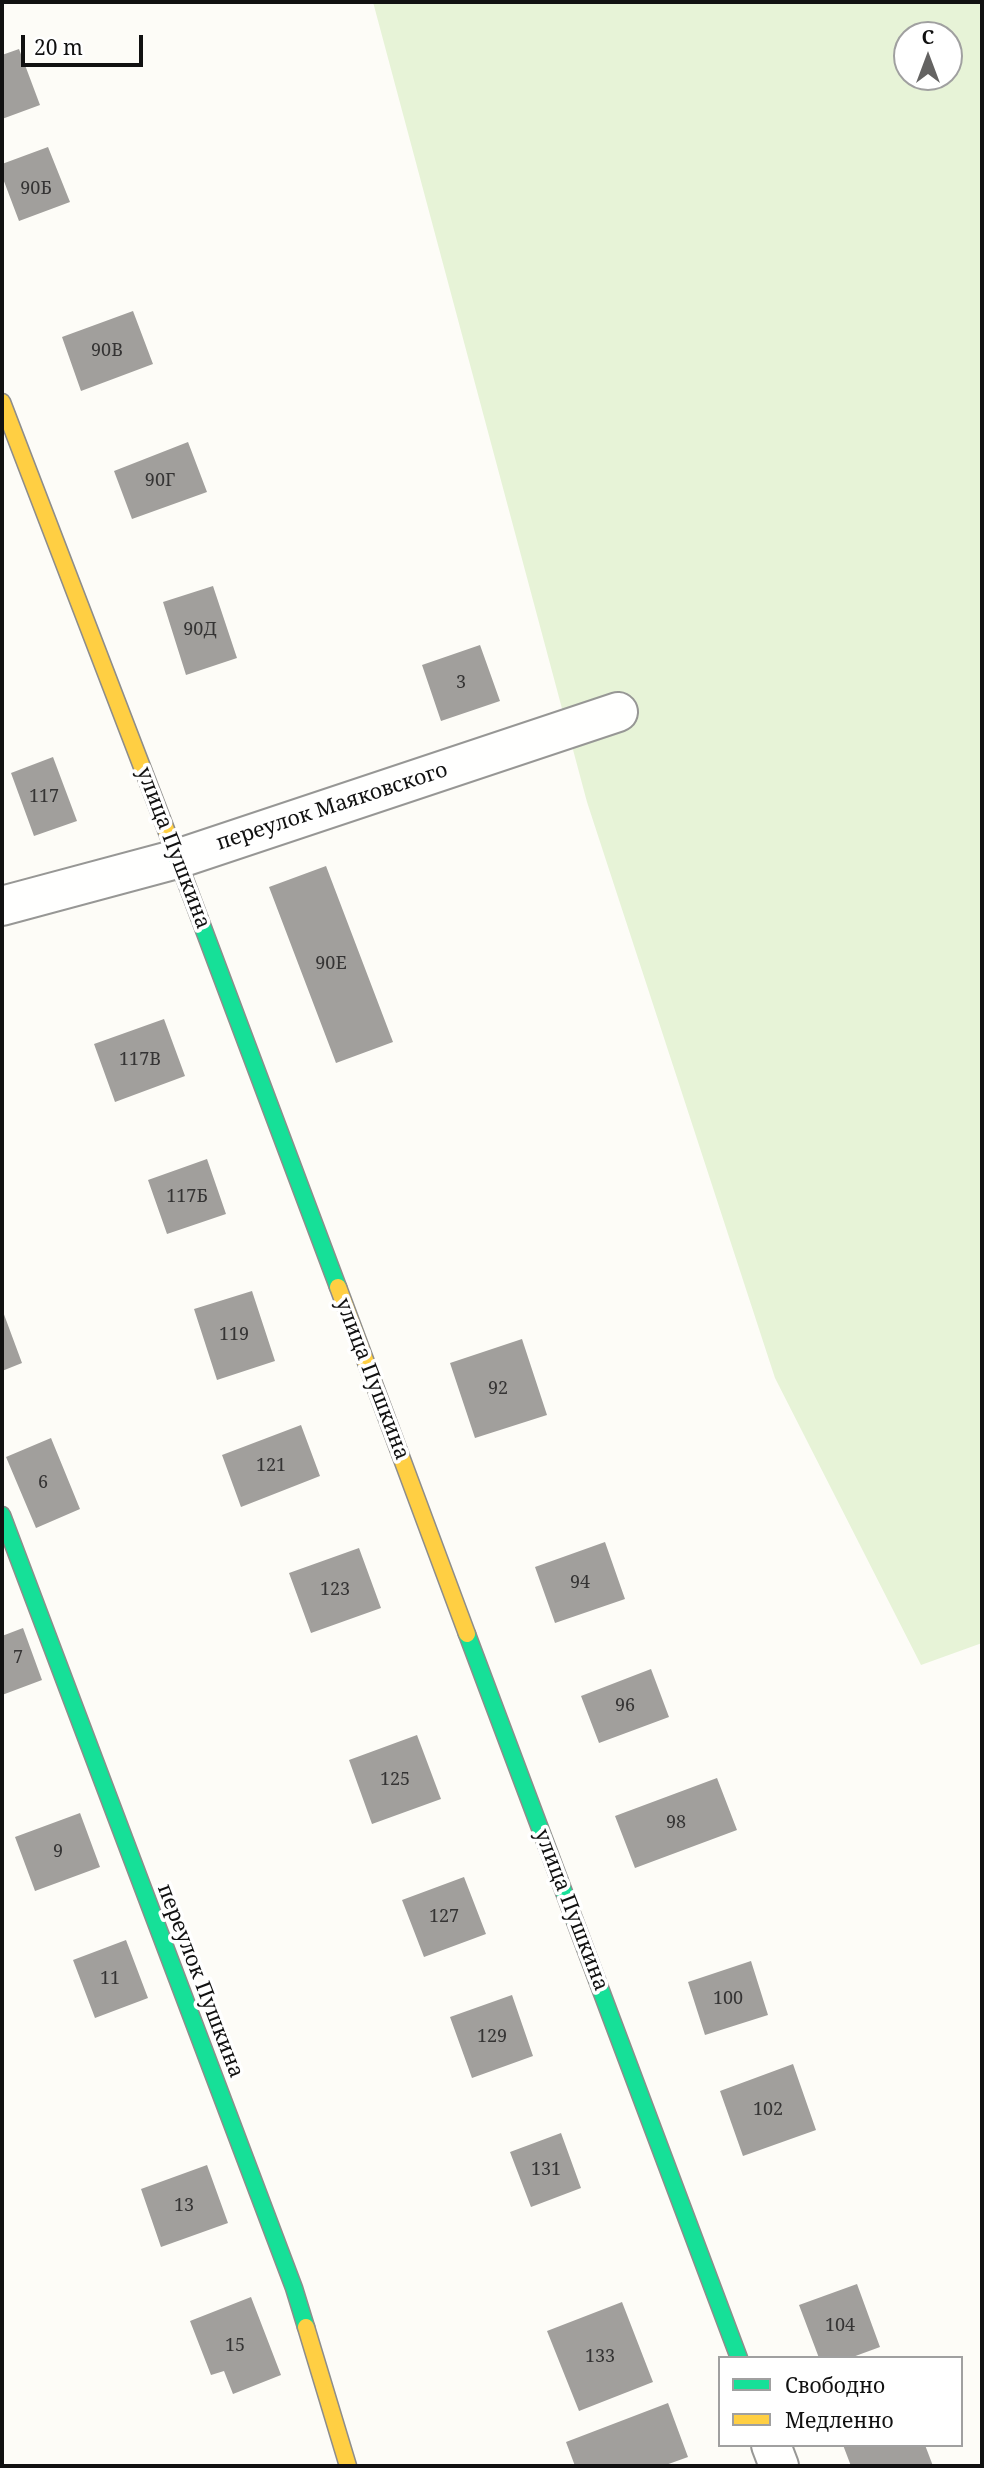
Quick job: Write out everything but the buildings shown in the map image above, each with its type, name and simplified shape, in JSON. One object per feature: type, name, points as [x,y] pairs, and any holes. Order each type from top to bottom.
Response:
[{"type":"street","name":"улица Пушкина","points":[[2,402],[177,859],[737,2356]]},
{"type":"street","name":"переулок Маяковского","points":[[2,906],[177,859],[618,712]]},
{"type":"street","name":"переулок Пушкина","points":[[2,1515],[294,2288],[348,2466]]},
{"type":"street","points":[[772,2447],[779,2466]]},
{"type":"green space","points":[[373,2],[982,2],[982,1643],[921,1665],[775,1378],[587,802]]},
{"type":"traffic: fast","points":[[175,853],[338,1287]]},
{"type":"traffic: fast","points":[[2,1515],[294,2288],[306,2327]]},
{"type":"traffic: fast","points":[[467,1634],[738,2356]]},
{"type":"traffic: slow","points":[[2,402],[175,853]]},
{"type":"traffic: slow","points":[[338,1287],[467,1634]]},
{"type":"traffic: slow","points":[[306,2327],[348,2466]]}]
